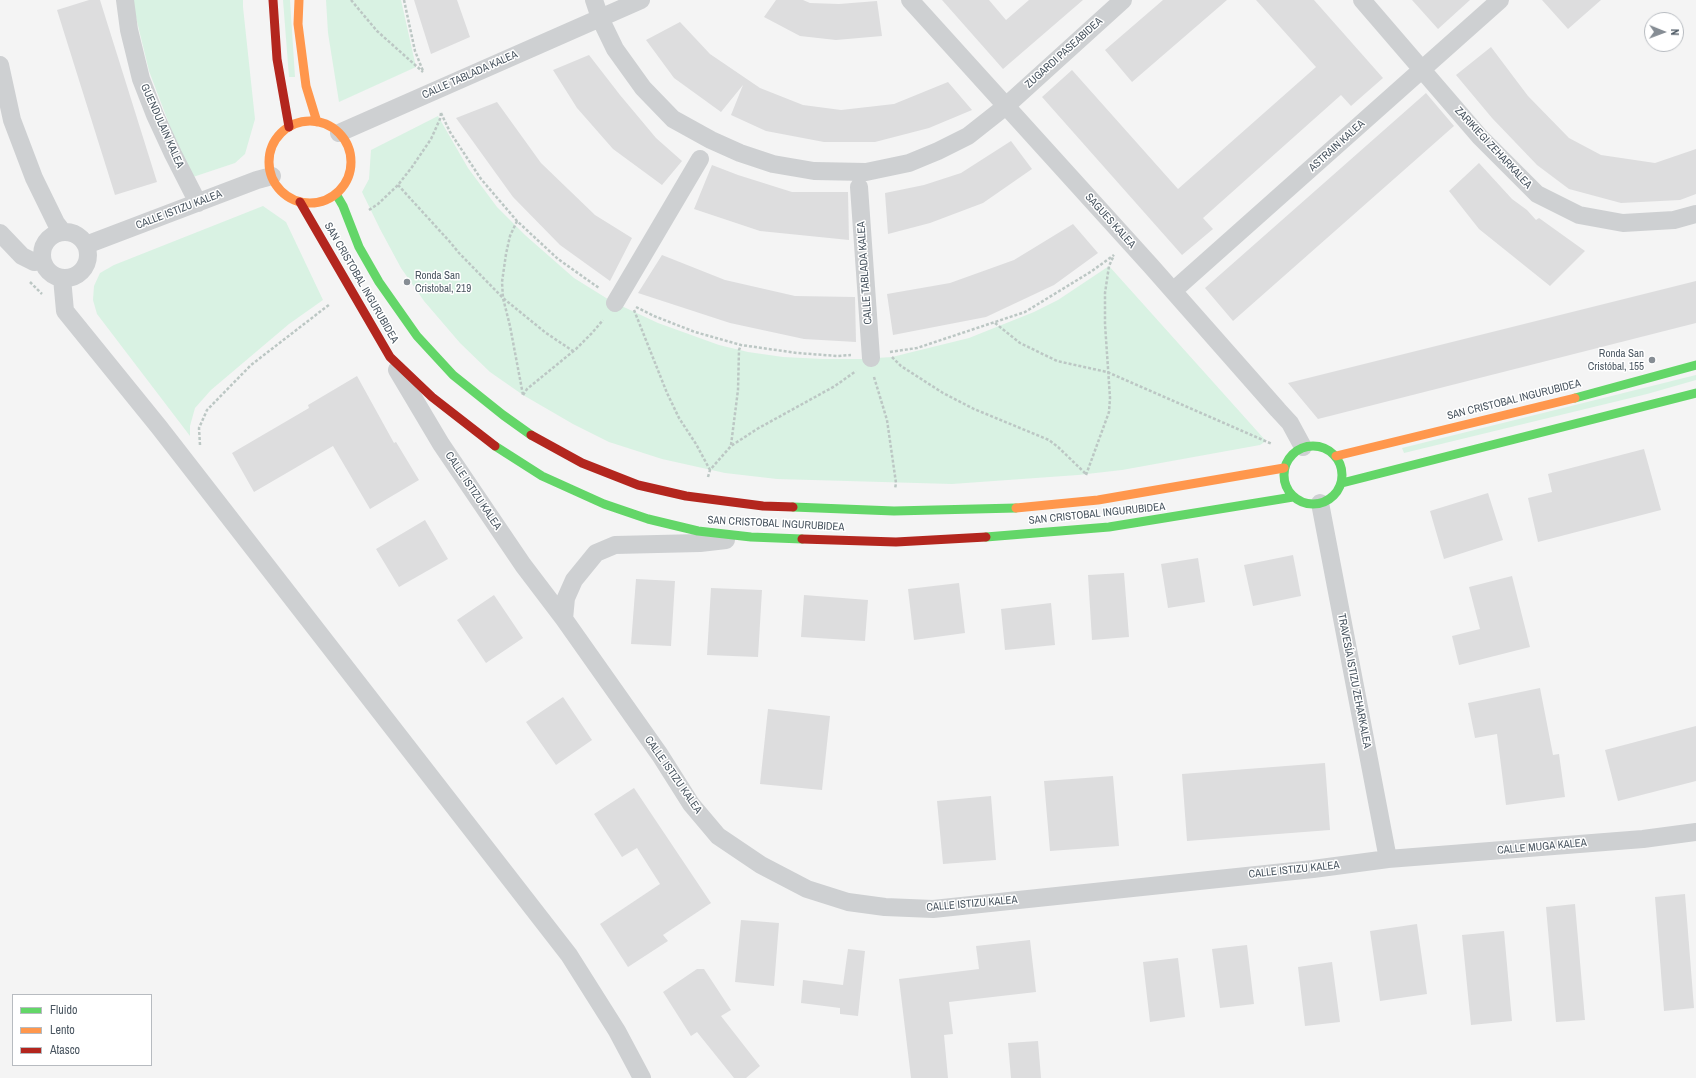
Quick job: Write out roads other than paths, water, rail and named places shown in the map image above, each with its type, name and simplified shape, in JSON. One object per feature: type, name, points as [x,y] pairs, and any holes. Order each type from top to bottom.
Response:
[{"type":"street","name":"GUENDULAIN KALEA","points":[[125,0],[129,30],[141,79],[155,115],[198,203]]},
{"type":"street","points":[[273,0],[277,60],[289,127]]},
{"type":"street","points":[[299,0],[298,24],[306,86],[317,122]]},
{"type":"street","points":[[594,0],[600,18],[615,49],[643,88],[673,119],[711,140],[740,153],[774,164],[814,171],[866,172],[909,162],[938,151],[968,136],[1006,106]]},
{"type":"street","name":"CALLE TABLADA KALEA","points":[[339,133],[641,0]]},
{"type":"street","name":"SAGUES KALEA","points":[[910,0],[1290,423],[1303,447]]},
{"type":"street","name":"ZUGARDI PASEABIDEA","points":[[1006,106],[1123,0]]},
{"type":"street","name":"ZARIKIEGI ZEHARKALEA","points":[[1362,0],[1480,137],[1520,179],[1537,194],[1579,215],[1623,223],[1695,218]]},
{"type":"street","name":"ASTRAIN KALEA","points":[[1173,291],[1500,0]]},
{"type":"street","points":[[0,65],[12,120],[34,178],[56,223],[63,232]]},
{"type":"street","points":[[307,121],[317,122],[329,126],[339,133],[347,144],[351,157],[350,171],[345,183],[336,194],[325,200],[313,203],[300,202],[288,197],[278,188],[272,176],[269,162],[271,149],[278,136],[289,127],[307,121]]},
{"type":"street","points":[[617,301],[700,159]]},
{"type":"street","name":"CALLE ISTIZU KALEA","points":[[86,245],[257,180],[272,176]]},
{"type":"street","name":"CALLE TABLADA KALEA","points":[[859,187],[871,356]]},
{"type":"street","name":"SAN CRISTOBAL INGURUBIDEA","points":[[336,194],[359,247],[379,282],[417,336],[454,375],[503,415],[533,436],[582,463],[638,485],[686,496],[763,506],[894,511],[1008,509],[1098,500],[1284,468]]},
{"type":"street","name":"SAN CRISTOBAL INGURUBIDEA","points":[[300,202],[390,357],[432,397],[499,448],[542,476],[604,504],[648,518],[698,531],[751,536],[896,542],[1017,535],[1116,526],[1293,497]]},
{"type":"street","points":[[63,232],[77,235],[86,245],[88,252],[86,266],[76,276],[62,278],[49,273],[42,261],[41,254],[46,242],[56,233],[63,232]]},
{"type":"street","points":[[0,233],[22,256],[34,262],[42,261]]},
{"type":"street","points":[[62,278],[65,311],[159,427],[569,955],[617,1031],[642,1078]]},
{"type":"street","name":"CALLE ISTIZU KALEA","points":[[390,357],[440,444],[523,565],[564,619],[660,755],[691,804],[718,836],[760,864],[807,889],[848,902],[885,907],[933,909],[1313,869],[1388,859]]},
{"type":"street","name":"SAN CRISTOBAL INGURUBIDEA","points":[[1336,456],[1599,392],[1696,365]]},
{"type":"street","points":[[1342,482],[1696,393]]},
{"type":"street","points":[[1315,445],[1327,448],[1336,456],[1342,468],[1342,482],[1337,492],[1330,499],[1320,503],[1306,503],[1293,497],[1285,484],[1284,468],[1288,459],[1294,452],[1303,447],[1315,445]]},
{"type":"street","name":"TRAVESÍA ISTIZU ZEHARKALEA","points":[[1320,503],[1388,859]]},
{"type":"street","points":[[564,619],[566,598],[574,580],[596,553],[615,545],[700,543],[751,536]]},
{"type":"street","name":"CALLE MUGA KALEA","points":[[1388,859],[1643,839],[1696,832]]},
{"type":"place","name":"Ronda San Cristobal, 219","points":[[407,282]]},
{"type":"place","name":"Ronda San Cristóbal, 155","points":[[1652,360]]}]
